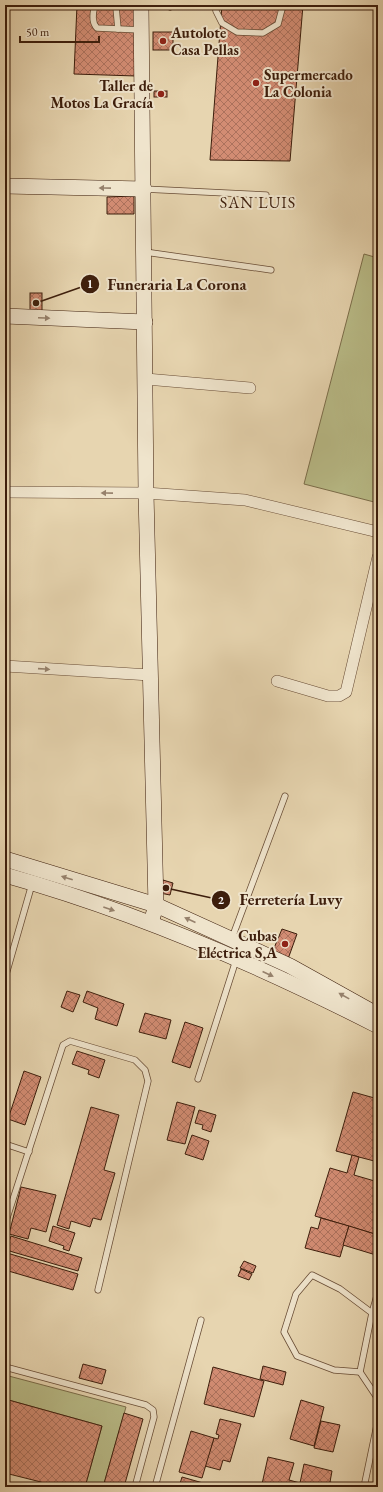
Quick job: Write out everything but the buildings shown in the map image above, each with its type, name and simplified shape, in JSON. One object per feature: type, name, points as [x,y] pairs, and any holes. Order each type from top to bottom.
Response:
[{"type":"street","points":[[142,5],[146,493],[156,906],[150,923]]},
{"type":"street","points":[[5,186],[144,189]]},
{"type":"street","points":[[5,316],[145,322]]},
{"type":"street","points":[[146,379],[250,388]]},
{"type":"street","points":[[5,492],[146,493],[245,500],[378,532]]},
{"type":"street","points":[[277,681],[328,696],[339,696],[346,692],[378,557]]},
{"type":"street","points":[[5,666],[150,675]]},
{"type":"street","points":[[5,859],[35,876],[150,923],[290,966],[378,1015]]},
{"type":"street","points":[[5,875],[35,876],[156,906],[378,1026]]},
{"type":"lane","points":[[95,5],[92,20],[96,28],[142,30]]},
{"type":"lane","points":[[115,5],[118,28]]},
{"type":"lane","points":[[215,5],[222,24],[237,32],[264,33],[278,24],[282,5]]},
{"type":"lane","points":[[144,189],[266,195]]},
{"type":"lane","points":[[144,252],[271,270]]},
{"type":"lane","points":[[198,1078],[234,949],[285,796]]},
{"type":"lane","points":[[5,978],[35,876]]},
{"type":"lane","points":[[5,1224],[63,1045],[70,1041],[135,1060],[144,1070],[148,1082],[98,1290]]},
{"type":"lane","points":[[378,1057],[378,1064]]},
{"type":"lane","points":[[5,1144],[29,1152]]},
{"type":"lane","points":[[360,1372],[334,1370],[297,1356],[284,1332],[296,1294],[312,1275],[340,1289],[372,1313]]},
{"type":"lane","points":[[378,1292],[372,1313],[360,1372],[378,1399]]},
{"type":"lane","points":[[155,1487],[201,1320]]},
{"type":"lane","points":[[5,1367],[146,1404],[153,1410],[154,1417],[135,1487]]},
{"type":"lane","points":[[364,1487],[378,1420]]},
{"type":"green space","points":[[364,254],[378,258],[378,503],[304,484]]},
{"type":"green space","points":[[5,1375],[126,1407],[103,1487],[85,1487],[102,1426],[5,1399]]},
{"type":"place","name":"Autolote Casa Pellas","points":[[163,41]]},
{"type":"place","name":"Supermercado La Colonia","points":[[256,83]]},
{"type":"place","name":"Taller de Motos La Gracía","points":[[161,94]]},
{"type":"place","name":"Funeraria La Corona","points":[[36,303]]},
{"type":"place","name":"Ferretería Luvy","points":[[166,888]]},
{"type":"place","name":"Cubas Eléctrica S,A","points":[[285,944]]},
{"type":"district","name":"SAN LUIS","points":[[258,202]]}]
